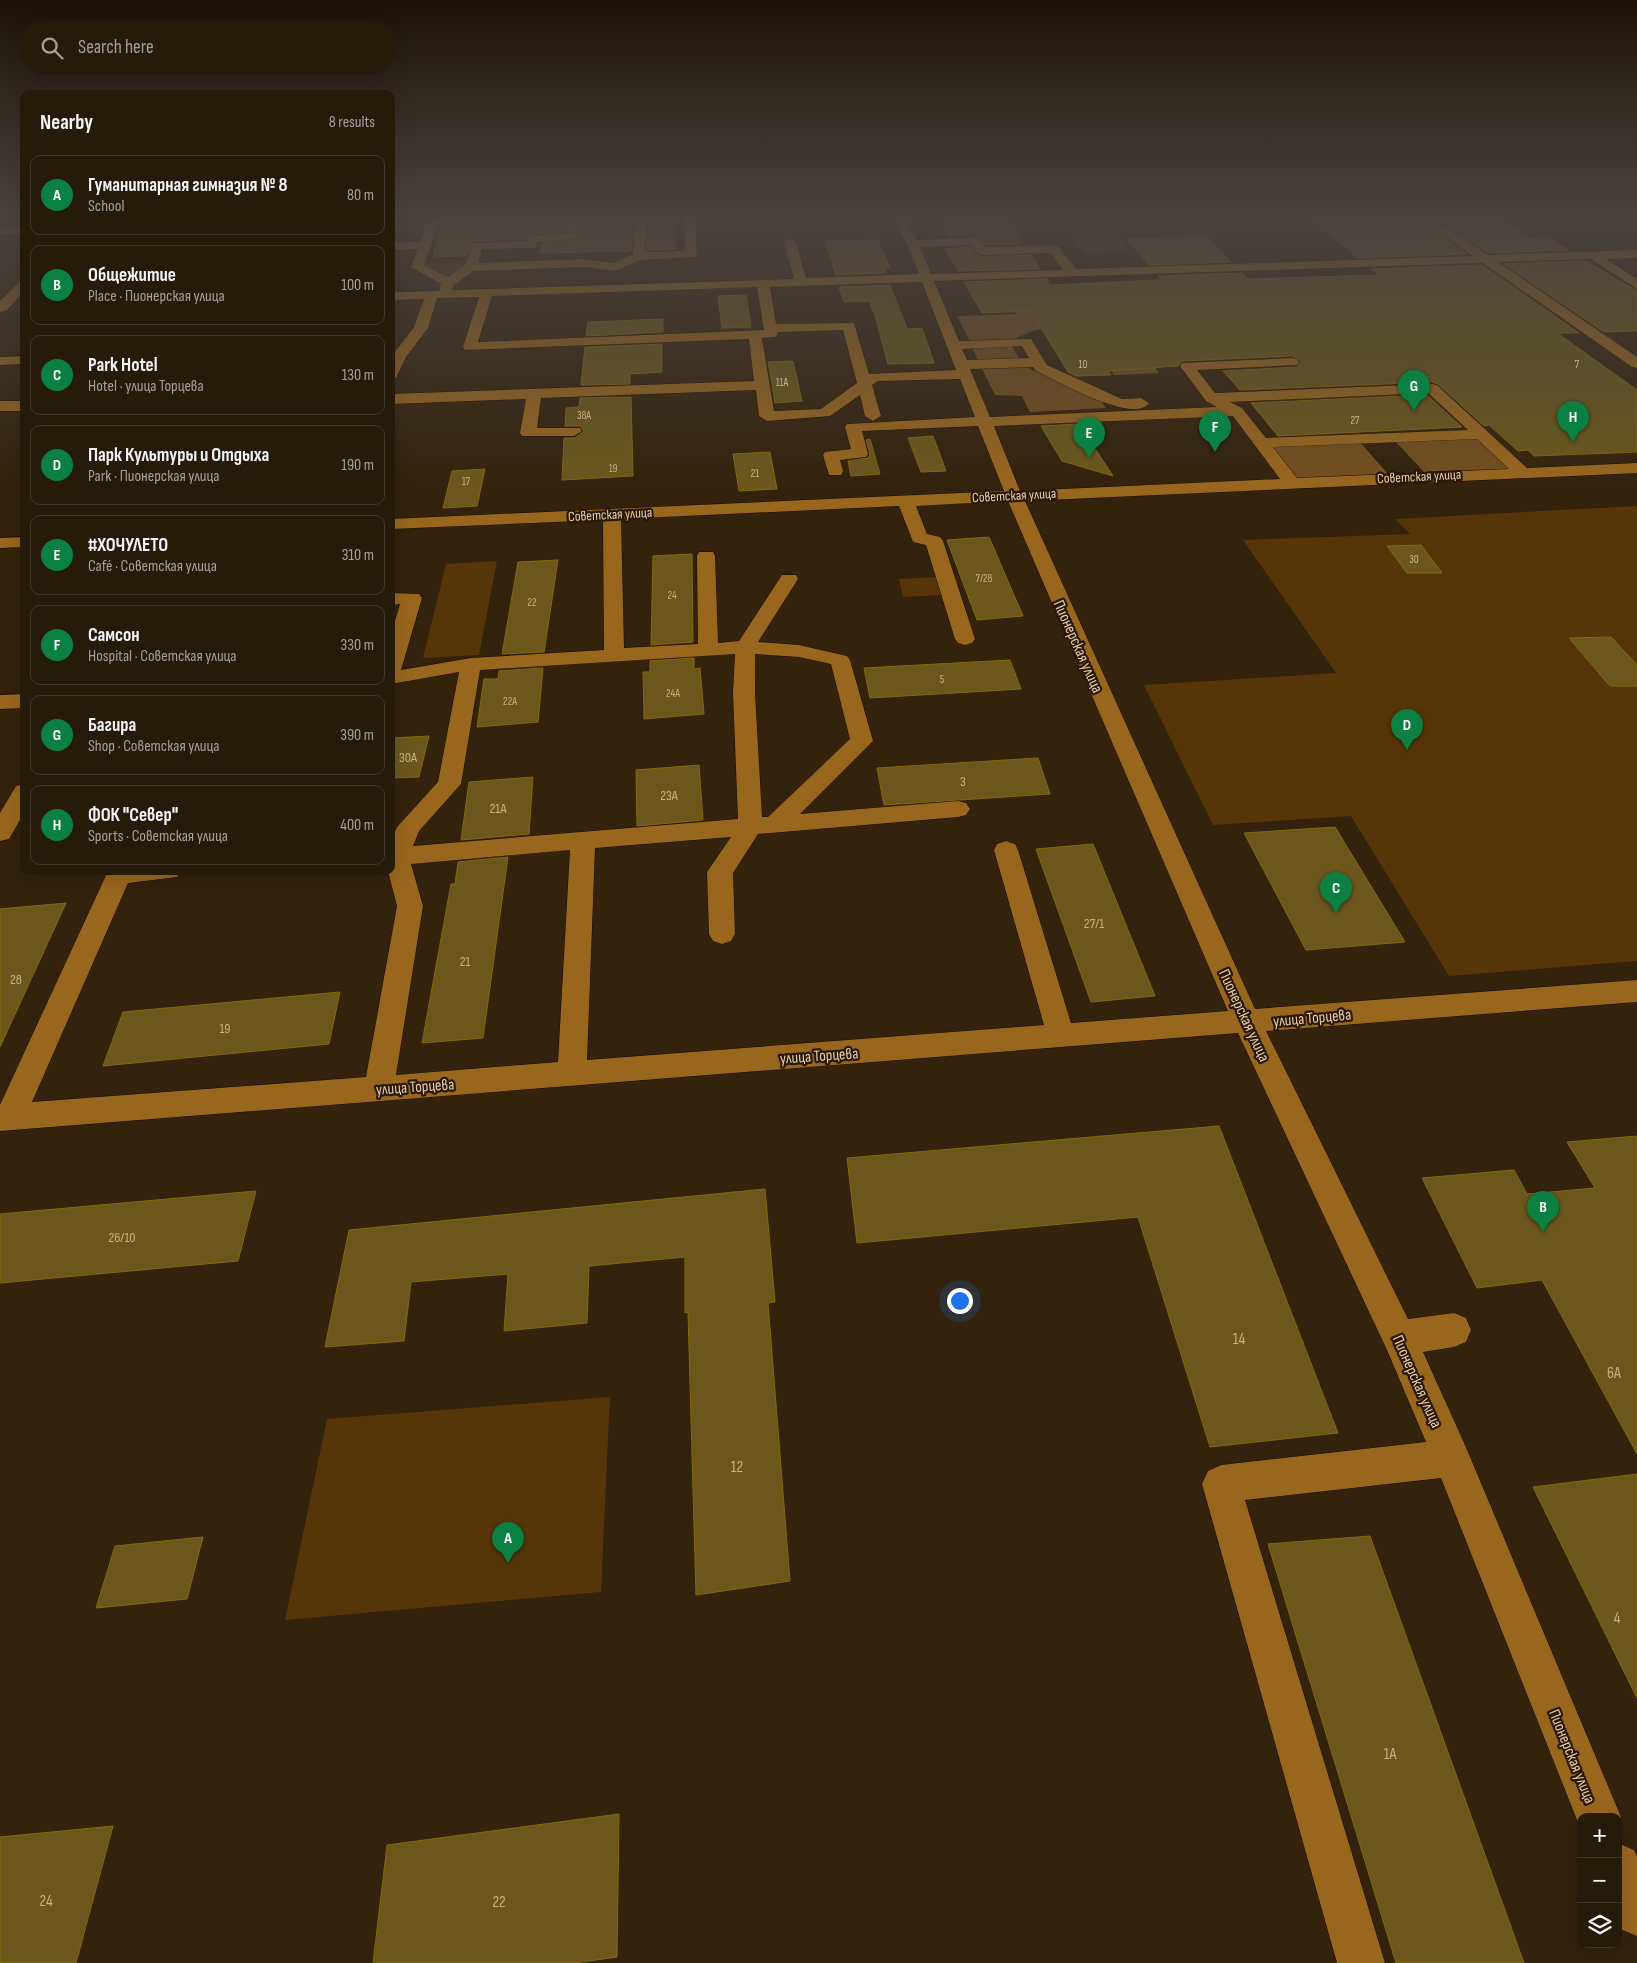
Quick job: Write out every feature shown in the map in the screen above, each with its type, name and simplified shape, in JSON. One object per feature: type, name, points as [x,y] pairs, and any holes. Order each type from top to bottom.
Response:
[{"type":"street","points":[[395,366],[399,356],[421,328],[434,304]]},
{"type":"street","points":[[484,304],[470,346],[771,334],[767,304]]},
{"type":"street","name":"Пионерская улица","points":[[936,304],[1013,495],[1247,1022],[1399,1338],[1452,1458],[1596,1813]]},
{"type":"street","points":[[1550,304],[1637,364]]},
{"type":"street","points":[[0,308],[20,307]]},
{"type":"street","points":[[771,328],[849,326],[867,379],[873,416]]},
{"type":"street","points":[[755,335],[767,416],[825,413],[867,379],[1038,362]]},
{"type":"street","points":[[953,345],[1026,342],[1041,368],[1120,404],[1145,403]]},
{"type":"street","points":[[0,361],[20,360]]},
{"type":"street","points":[[1292,362],[1187,366],[1211,398],[1237,411],[1292,483]]},
{"type":"street","points":[[395,399],[762,385]]},
{"type":"street","points":[[1211,398],[1432,388],[1522,472]]},
{"type":"street","points":[[534,394],[528,433],[574,431]]},
{"type":"street","points":[[0,406],[20,406]]},
{"type":"street","points":[[835,471],[831,456],[860,454],[853,427],[1237,411]]},
{"type":"street","points":[[1261,443],[1481,434]]},
{"type":"street","name":"Советская улица","points":[[395,524],[1637,468]]},
{"type":"street","points":[[904,500],[919,538],[934,541],[965,639]]},
{"type":"street","points":[[612,514],[614,656]]},
{"type":"street","points":[[0,543],[20,542]]},
{"type":"street","points":[[706,556],[708,650]]},
{"type":"street","points":[[761,827],[744,693],[745,647],[789,579]]},
{"type":"street","points":[[395,599],[412,598],[395,656]]},
{"type":"street","points":[[395,677],[471,664],[745,647],[799,652],[840,660],[862,741],[761,827],[720,872],[722,934]]},
{"type":"street","points":[[395,854],[409,827],[449,784],[471,664]]},
{"type":"street","points":[[0,702],[20,701]]},
{"type":"street","points":[[0,833],[20,799]]},
{"type":"street","points":[[395,856],[958,810]]},
{"type":"street","points":[[572,1074],[583,841]]},
{"type":"street","points":[[1006,850],[1061,1036]]},
{"type":"street","points":[[379,1089],[410,906],[395,859]]},
{"type":"street","points":[[5,1117],[119,875]]},
{"type":"street","name":"улица Торцева","points":[[5,1117],[1637,991]]},
{"type":"street","points":[[1399,1338],[1454,1330]]},
{"type":"street","points":[[1360,1963],[1221,1484],[1452,1458]]},
{"type":"street","points":[[1622,1876],[1637,1912]]},
{"type":"shaded area","points":[[1010,304],[1041,304],[1142,349],[1159,373],[1114,375],[1083,328],[1035,330],[1009,341],[971,343],[957,316],[1016,314]]},
{"type":"shaded area","points":[[1012,346],[1020,361],[979,362],[972,347]]},
{"type":"shaded area","points":[[1021,365],[1100,399],[1106,408],[1030,412],[1022,396],[995,395],[981,367]]},
{"type":"shaded area","points":[[1477,437],[1509,469],[1424,472],[1394,440]]},
{"type":"shaded area","points":[[1359,441],[1388,474],[1297,478],[1271,445]]},
{"type":"shaded area","points":[[1637,506],[1637,961],[1449,976],[1351,816],[1213,825],[1144,685],[1336,673],[1243,540],[1410,534],[1395,519]]},
{"type":"shaded area","points":[[497,561],[479,655],[423,658],[446,564]]},
{"type":"shaded area","points":[[936,577],[941,595],[903,597],[899,579]]},
{"type":"shaded area","points":[[610,1397],[601,1592],[285,1620],[327,1419]]},
{"type":"building","points":[[719,304],[747,304],[751,327],[722,328]]},
{"type":"building","points":[[870,304],[897,304],[907,329],[922,328],[934,363],[888,364]]},
{"type":"building","points":[[977,304],[1537,304],[1579,333],[1557,333],[1637,390],[1637,452],[1534,456],[1528,450],[1518,451],[1489,425],[1484,426],[1438,384],[1432,382],[1240,390],[1223,371],[1297,367],[1301,361],[1292,356],[1182,361],[1178,366],[1108,371],[1111,375],[1076,376],[1068,372],[1031,311],[982,313]]},
{"type":"building","points":[[1562,304],[1637,304],[1637,331],[1604,332]]},
{"type":"building","points":[[663,319],[663,332],[586,336],[588,322]]},
{"type":"building","points":[[662,344],[662,372],[630,374],[630,384],[581,385],[585,347]]},
{"type":"building","points":[[793,361],[802,401],[775,403],[768,362]]},
{"type":"building","points":[[1427,395],[1462,427],[1278,436],[1251,403]]},
{"type":"building","points":[[631,397],[633,476],[562,480],[564,438],[575,438],[584,431],[580,426],[565,426],[566,408],[579,407],[580,398]]},
{"type":"building","points":[[1079,424],[1113,476],[1062,461],[1041,426]]},
{"type":"building","points":[[933,436],[946,471],[921,472],[908,438]]},
{"type":"building","points":[[870,439],[880,474],[851,476],[848,461],[868,458],[870,454],[866,440]]},
{"type":"building","points":[[770,452],[777,489],[739,491],[733,454]]},
{"type":"building","points":[[485,469],[477,506],[443,508],[452,471]]},
{"type":"building","points":[[989,537],[1023,616],[977,620],[947,540]]},
{"type":"building","points":[[1421,545],[1442,573],[1407,573],[1387,546]]},
{"type":"building","points":[[692,554],[693,642],[651,645],[653,556]]},
{"type":"building","points":[[558,560],[544,652],[502,654],[518,562]]},
{"type":"building","points":[[1611,637],[1637,665],[1637,686],[1610,686],[1569,638]]},
{"type":"building","points":[[694,658],[694,669],[700,668],[704,714],[644,719],[643,672],[650,672],[650,661]]},
{"type":"building","points":[[1010,660],[1021,689],[870,698],[864,668]]},
{"type":"building","points":[[543,668],[538,722],[477,727],[484,679],[498,679],[499,671]]},
{"type":"building","points":[[429,736],[419,777],[395,778],[395,738]]},
{"type":"building","points":[[1038,758],[1050,794],[884,805],[877,768]]},
{"type":"building","points":[[699,765],[703,820],[637,826],[636,770]]},
{"type":"building","points":[[533,777],[529,834],[461,840],[469,782]]},
{"type":"building","points":[[1335,827],[1405,942],[1306,950],[1244,833]]},
{"type":"building","points":[[1093,844],[1155,996],[1091,1002],[1036,849]]},
{"type":"building","points":[[508,857],[483,1038],[422,1043],[451,884],[455,884],[458,862]]},
{"type":"building","points":[[66,903],[0,1047],[0,909]]},
{"type":"building","points":[[340,992],[329,1044],[103,1066],[123,1012]]},
{"type":"building","points":[[1219,1126],[1338,1433],[1210,1447],[1138,1217],[857,1243],[847,1158]]},
{"type":"building","points":[[1637,1136],[1637,1454],[1542,1280],[1477,1288],[1422,1178],[1514,1170],[1527,1194],[1595,1188],[1567,1142]]},
{"type":"building","points":[[765,1189],[775,1302],[768,1303],[790,1581],[696,1595],[688,1312],[685,1313],[685,1257],[589,1266],[587,1323],[504,1331],[508,1274],[411,1282],[404,1341],[325,1347],[349,1230]]},
{"type":"building","points":[[256,1191],[238,1261],[0,1283],[0,1214]]},
{"type":"building","points":[[1637,1474],[1637,1698],[1533,1487]]},
{"type":"building","points":[[1370,1536],[1524,1963],[1396,1963],[1268,1544]]},
{"type":"building","points":[[203,1537],[187,1599],[96,1608],[115,1546]]},
{"type":"building","points":[[619,1814],[617,1957],[575,1963],[373,1963],[387,1845]]},
{"type":"building","points":[[113,1826],[76,1963],[0,1963],[0,1837]]},
{"type":"place","name":"Багира","points":[[1414,411]]},
{"type":"place","name":"ФОК \"Север\"","points":[[1573,442]]},
{"type":"place","name":"Самсон","points":[[1215,452]]},
{"type":"place","name":"#ХОЧУЛЕТО","points":[[1089,458]]},
{"type":"place","name":"Парк Культуры и Отдыха","points":[[1407,750]]},
{"type":"place","name":"Park Hotel","points":[[1336,913]]},
{"type":"place","name":"Общежитие","points":[[1543,1232]]},
{"type":"place","name":"Гуманитарная гимназия № 8","points":[[508,1563]]}]
